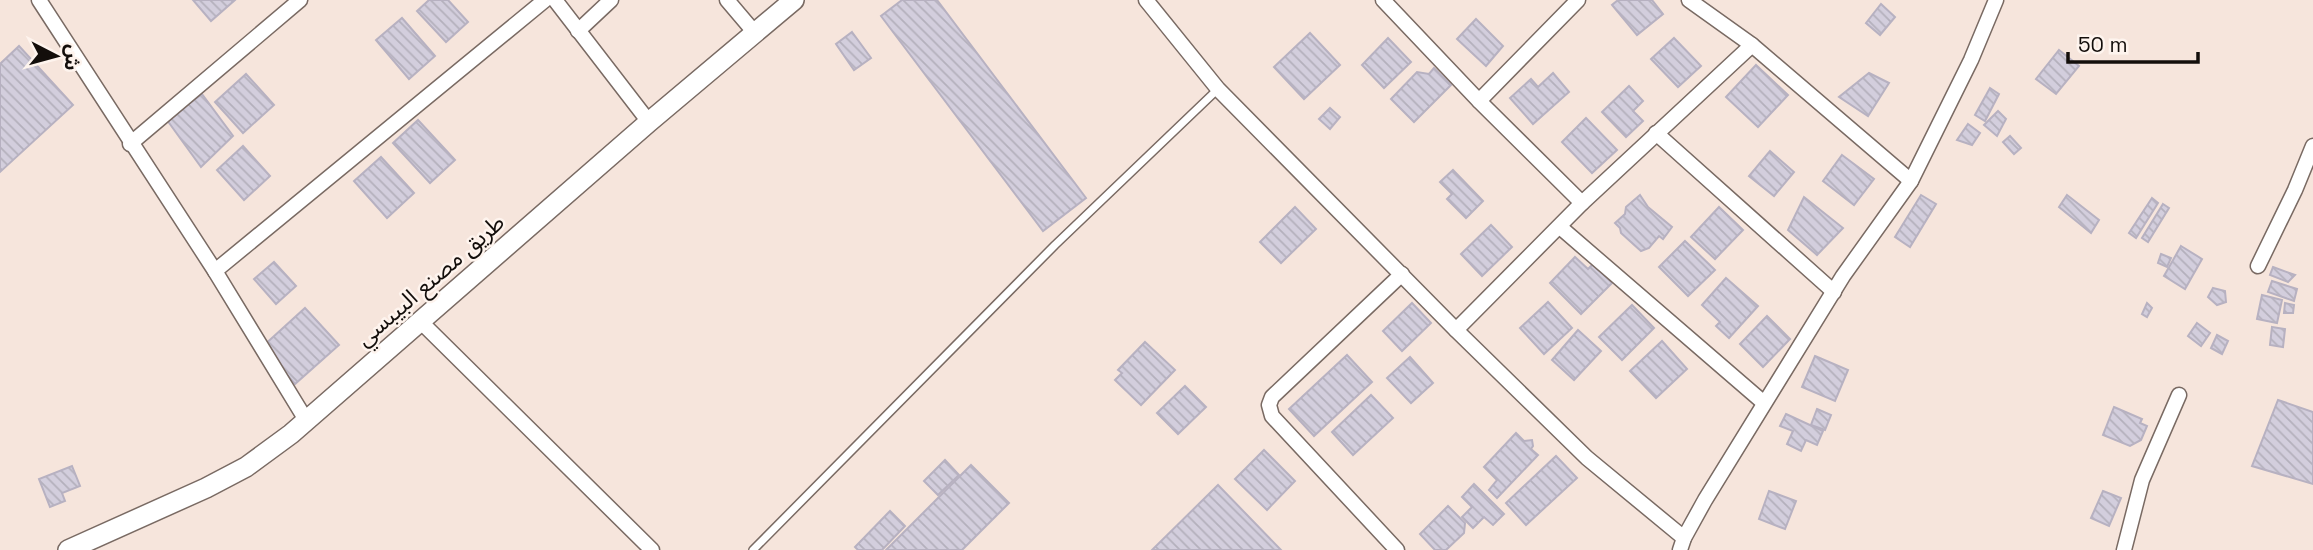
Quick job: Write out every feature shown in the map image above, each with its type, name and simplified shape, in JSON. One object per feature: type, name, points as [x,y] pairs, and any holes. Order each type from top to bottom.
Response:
[{"type":"main road","name":"طريق مصنع البيبسي","points":[[68,550],[206,488],[246,467],[306,421],[649,122],[794,0]]},
{"type":"street","points":[[130,144],[300,0]]},
{"type":"street","points":[[215,271],[545,0]]},
{"type":"street","points":[[555,0],[649,122]]},
{"type":"street","points":[[578,31],[611,0]]},
{"type":"street","points":[[727,0],[755,33]]},
{"type":"street","points":[[1146,0],[1219,89],[1456,330],[1587,458],[1682,544],[1764,403],[1833,292],[1911,181],[1971,60],[1996,0]]},
{"type":"street","points":[[1383,0],[1479,101],[1582,203]]},
{"type":"street","points":[[1479,101],[1578,0]]},
{"type":"street","points":[[1689,0],[1752,45],[1911,181]]},
{"type":"street","points":[[46,3],[130,144],[215,271],[306,421]]},
{"type":"street","points":[[1456,330],[1582,203],[1752,45]]},
{"type":"street","points":[[1656,133],[1833,292]]},
{"type":"street","points":[[2258,266],[2313,146]]},
{"type":"street","points":[[1560,227],[1764,403]]},
{"type":"street","points":[[1398,550],[1272,416],[1269,405],[1272,397],[1402,274]]},
{"type":"street","points":[[420,321],[652,550]]},
{"type":"street","points":[[2124,550],[2142,480],[2179,395]]},
{"type":"lane","points":[[753,550],[1055,245],[1219,89]]},
{"type":"building","points":[[193,0],[235,0],[211,21]]},
{"type":"building","points":[[429,0],[448,0],[468,22],[446,42],[417,11]]},
{"type":"building","points":[[902,0],[937,0],[1086,198],[1043,231],[881,16]]},
{"type":"building","points":[[1618,0],[1652,0],[1663,14],[1637,35],[1612,5]]},
{"type":"building","points":[[1881,4],[1895,17],[1880,35],[1866,23]]},
{"type":"building","points":[[402,18],[435,56],[409,79],[376,40]]},
{"type":"building","points":[[1476,19],[1503,46],[1486,66],[1457,39]]},
{"type":"building","points":[[852,32],[871,58],[854,70],[836,44]]},
{"type":"building","points":[[1310,33],[1340,65],[1304,99],[1274,67]]},
{"type":"building","points":[[1388,38],[1411,62],[1384,88],[1362,65]]},
{"type":"building","points":[[1674,38],[1701,66],[1678,87],[1651,59]]},
{"type":"building","points":[[19,46],[73,105],[0,172],[0,64]]},
{"type":"building","points":[[2059,50],[2079,66],[2056,94],[2036,79]]},
{"type":"building","points":[[1756,65],[1788,95],[1758,127],[1726,97]]},
{"type":"building","points":[[1434,68],[1451,85],[1414,122],[1391,99],[1417,72],[1429,74]]},
{"type":"building","points":[[1553,73],[1569,92],[1533,124],[1510,98],[1531,79],[1538,87]]},
{"type":"building","points":[[1869,73],[1889,83],[1868,116],[1839,97]]},
{"type":"building","points":[[246,74],[274,105],[243,133],[215,102]]},
{"type":"building","points":[[1629,86],[1643,101],[1633,111],[1643,121],[1626,137],[1602,112]]},
{"type":"building","points":[[1990,88],[1999,94],[1985,121],[1975,115]]},
{"type":"building","points":[[202,94],[233,136],[201,167],[167,120]]},
{"type":"building","points":[[1330,108],[1340,117],[1330,129],[1319,119]]},
{"type":"building","points":[[1998,111],[2006,119],[1997,136],[1984,125]]},
{"type":"building","points":[[1586,118],[1617,150],[1592,173],[1562,142]]},
{"type":"building","points":[[418,120],[455,160],[430,183],[393,143]]},
{"type":"building","points":[[1968,124],[1980,133],[1972,145],[1957,140]]},
{"type":"building","points":[[2010,136],[2021,148],[2014,154],[2003,142]]},
{"type":"building","points":[[243,146],[270,176],[244,200],[217,170]]},
{"type":"building","points":[[1770,151],[1794,172],[1774,196],[1749,176]]},
{"type":"building","points":[[1842,155],[1874,179],[1854,205],[1823,181]]},
{"type":"building","points":[[381,157],[414,193],[387,218],[354,181]]},
{"type":"building","points":[[1453,170],[1483,201],[1466,218],[1447,199],[1452,194],[1440,182]]},
{"type":"building","points":[[1640,195],[1648,207],[1672,227],[1663,239],[1659,236],[1649,248],[1641,251],[1621,233],[1615,223],[1625,214],[1626,207]]},
{"type":"building","points":[[1921,195],[1936,204],[1910,247],[1895,237]]},
{"type":"building","points":[[2067,195],[2099,220],[2091,233],[2059,207]]},
{"type":"building","points":[[1804,197],[1843,228],[1817,255],[1788,230]]},
{"type":"building","points":[[2152,198],[2158,203],[2136,238],[2129,233]]},
{"type":"building","points":[[2163,204],[2169,208],[2148,242],[2142,238]]},
{"type":"building","points":[[1295,207],[1316,229],[1281,263],[1260,242]]},
{"type":"building","points":[[1719,207],[1743,230],[1715,259],[1691,237]]},
{"type":"building","points":[[1491,225],[1512,247],[1482,276],[1461,254]]},
{"type":"building","points":[[1685,241],[1715,270],[1688,296],[1659,267]]},
{"type":"building","points":[[2181,246],[2202,259],[2185,289],[2164,276]]},
{"type":"building","points":[[2161,254],[2171,258],[2167,267],[2158,263]]},
{"type":"building","points":[[1575,257],[1588,269],[1593,264],[1612,283],[1581,314],[1550,283]]},
{"type":"building","points":[[274,262],[296,286],[276,304],[254,279]]},
{"type":"building","points":[[2273,267],[2295,275],[2288,282],[2270,275]]},
{"type":"building","points":[[1726,278],[1758,306],[1729,338],[1716,326],[1720,322],[1702,305]]},
{"type":"building","points":[[2272,281],[2297,289],[2294,301],[2268,292]]},
{"type":"building","points":[[2213,288],[2225,291],[2226,302],[2217,305],[2208,297]]},
{"type":"building","points":[[2262,295],[2282,300],[2277,323],[2257,319]]},
{"type":"building","points":[[1548,302],[1572,328],[1544,354],[1520,328]]},
{"type":"building","points":[[1412,303],[1431,323],[1402,351],[1383,331]]},
{"type":"building","points":[[2147,303],[2152,308],[2147,317],[2142,314]]},
{"type":"building","points":[[2285,303],[2294,305],[2293,313],[2284,313]]},
{"type":"building","points":[[1632,305],[1654,328],[1622,360],[1599,337]]},
{"type":"building","points":[[305,308],[339,345],[295,384],[262,347]]},
{"type":"building","points":[[1767,316],[1790,339],[1763,367],[1740,344]]},
{"type":"building","points":[[2197,323],[2210,333],[2201,346],[2188,336]]},
{"type":"building","points":[[2272,327],[2285,329],[2283,347],[2270,345]]},
{"type":"building","points":[[1578,330],[1601,351],[1574,380],[1552,360]]},
{"type":"building","points":[[2217,335],[2228,341],[2222,354],[2211,348]]},
{"type":"building","points":[[1662,341],[1687,369],[1656,398],[1630,371]]},
{"type":"building","points":[[1145,342],[1175,370],[1141,405],[1115,380],[1122,373],[1118,370]]},
{"type":"building","points":[[1347,355],[1372,382],[1314,436],[1289,409]]},
{"type":"building","points":[[1815,356],[1848,370],[1835,401],[1802,387]]},
{"type":"building","points":[[1410,357],[1433,383],[1411,403],[1387,378]]},
{"type":"building","points":[[1185,386],[1206,407],[1178,434],[1157,413]]},
{"type":"building","points":[[1371,395],[1393,418],[1353,455],[1332,432]]},
{"type":"building","points":[[2278,400],[2313,412],[2313,484],[2252,466]]},
{"type":"building","points":[[2114,407],[2142,419],[2140,423],[2147,426],[2141,440],[2130,446],[2103,435]]},
{"type":"building","points":[[1817,409],[1831,415],[1825,430],[1811,425]]},
{"type":"building","points":[[1786,414],[1823,431],[1817,445],[1806,440],[1801,451],[1787,444],[1793,431],[1780,426]]},
{"type":"building","points":[[1516,433],[1524,441],[1532,440],[1531,449],[1538,455],[1497,498],[1489,490],[1497,480],[1484,467]]},
{"type":"building","points":[[1264,450],[1295,481],[1267,510],[1235,479]]},
{"type":"building","points":[[1556,456],[1577,478],[1526,525],[1506,503]]},
{"type":"building","points":[[945,460],[959,475],[938,495],[924,481]]},
{"type":"building","points":[[971,465],[1009,503],[962,550],[886,550]]},
{"type":"building","points":[[72,466],[80,486],[62,493],[65,501],[50,507],[39,479]]},
{"type":"building","points":[[1474,484],[1504,514],[1493,525],[1484,517],[1473,528],[1462,517],[1472,507],[1462,497]]},
{"type":"building","points":[[1218,485],[1281,550],[1152,550]]},
{"type":"building","points":[[1769,491],[1796,501],[1785,529],[1759,519]]},
{"type":"building","points":[[2103,491],[2121,498],[2109,526],[2091,518]]},
{"type":"building","points":[[1448,506],[1465,523],[1464,533],[1446,550],[1435,550],[1420,534]]},
{"type":"building","points":[[890,511],[905,526],[882,550],[858,550],[855,547]]}]
